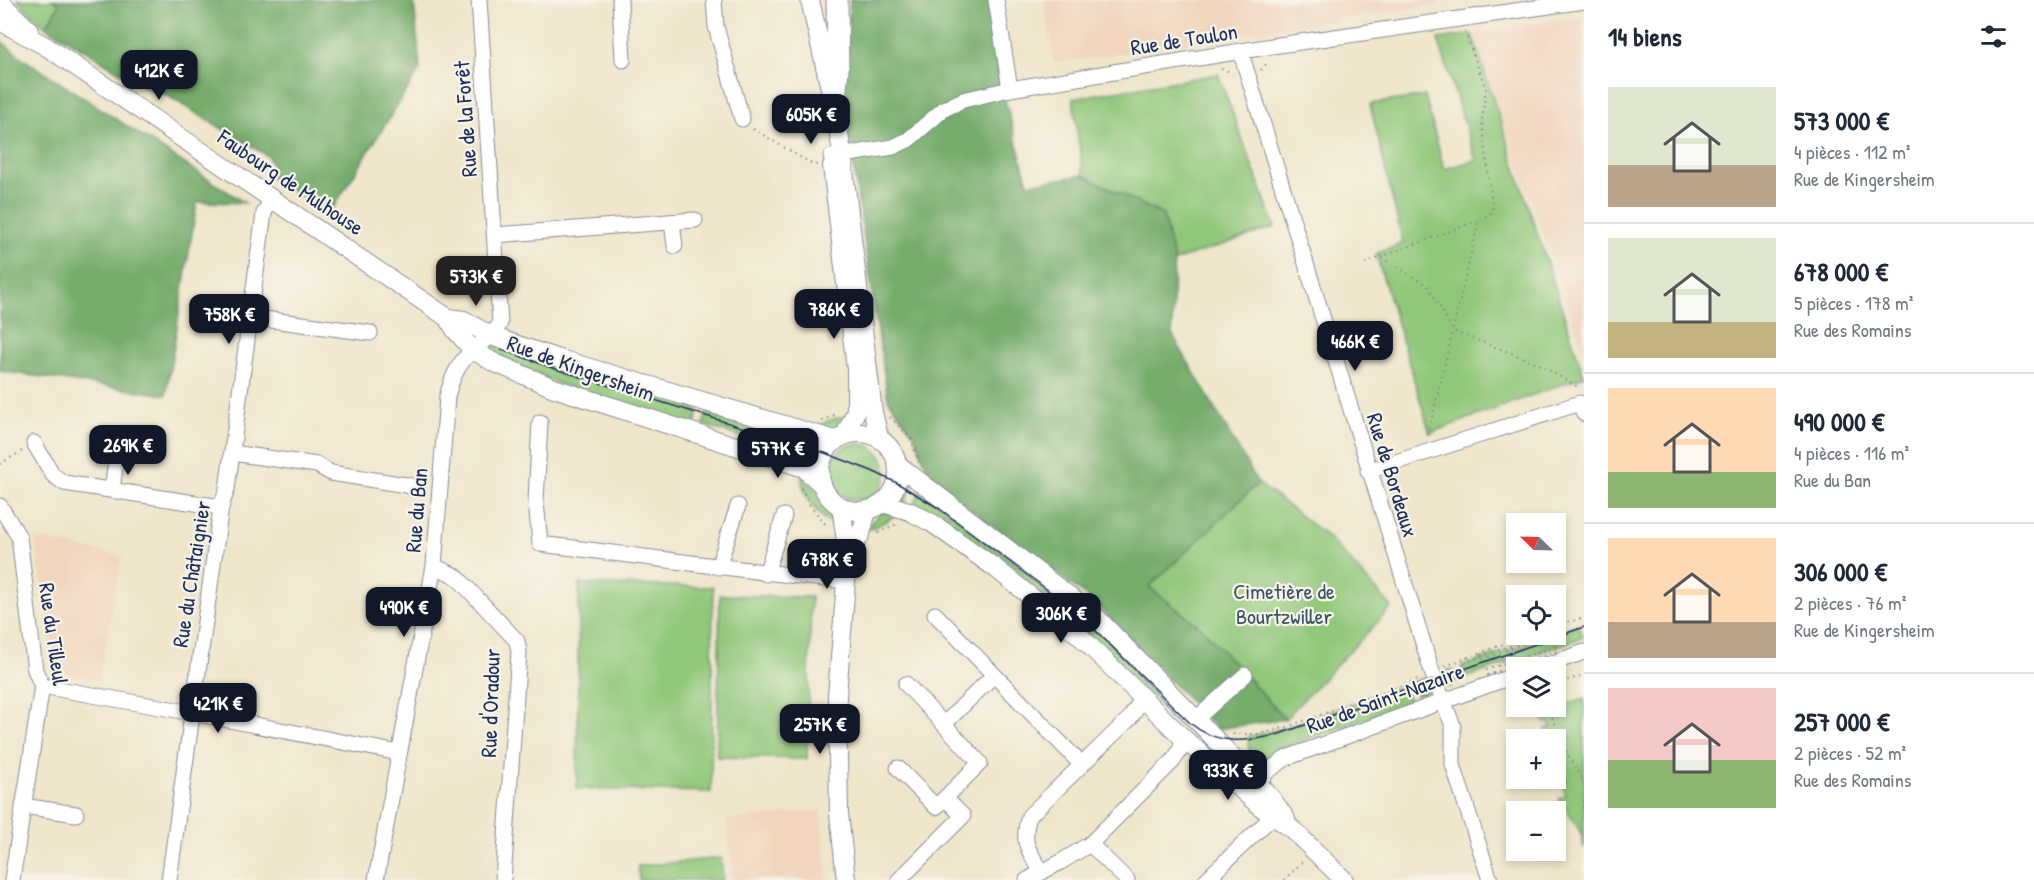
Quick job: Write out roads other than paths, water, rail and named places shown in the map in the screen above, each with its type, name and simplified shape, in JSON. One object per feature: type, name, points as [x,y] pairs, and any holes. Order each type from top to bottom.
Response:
[{"type":"highway","points":[[834,106],[838,70],[837,0]]},
{"type":"main road","points":[[797,0],[835,159],[873,412],[879,437]]},
{"type":"main road","points":[[810,0],[834,106],[835,159],[856,369],[856,411],[840,438],[822,459],[820,475],[822,485],[832,501],[849,510],[875,507],[909,511],[932,523],[994,567],[1080,636],[1182,737],[1252,788],[1272,799],[1292,829]]},
{"type":"main road","name":"Faubourg de Mulhouse","points":[[0,2],[47,47]]},
{"type":"main road","name":"Faubourg de Mulhouse","points":[[0,21],[47,47],[448,318]]},
{"type":"main road","name":"Rue de Kingersheim","points":[[448,318],[464,320],[491,336],[556,357],[840,438]]},
{"type":"main road","name":"Rue de Kingersheim","points":[[448,318],[473,350],[493,362],[554,388],[804,468],[822,485]]},
{"type":"main road","points":[[840,438],[856,432],[879,437],[895,454],[898,465],[897,483],[890,496],[875,507],[848,556]]},
{"type":"main road","points":[[898,465],[1095,616],[1211,734],[1273,816],[1292,829],[1344,880]]},
{"type":"main road","points":[[841,506],[848,556],[837,696],[839,813],[846,880]]},
{"type":"street","name":"Rue de la Forêt","points":[[479,0],[501,313],[497,330],[491,336]]},
{"type":"street","points":[[620,0],[623,60]]},
{"type":"street","points":[[714,0],[716,27],[742,119]]},
{"type":"street","points":[[996,0],[1010,89]]},
{"type":"street","name":"Rue de Toulon","points":[[835,159],[893,147],[908,140],[944,109],[963,100],[1010,89],[1241,53],[1272,46],[1584,1]]},
{"type":"street","name":"Rue de Bordeaux","points":[[1241,53],[1368,471],[1432,672],[1453,726],[1453,765],[1490,880]]},
{"type":"street","name":"Rue du Châtaignier","points":[[169,880],[221,507],[227,489],[264,213],[272,198]]},
{"type":"street","points":[[495,235],[695,220]]},
{"type":"street","points":[[672,222],[675,246]]},
{"type":"street","points":[[249,317],[370,333]]},
{"type":"street","name":"Rue du Ban","points":[[376,880],[434,566],[447,397],[452,376],[458,366],[491,336]]},
{"type":"street","points":[[1368,471],[1582,408]]},
{"type":"street","points":[[540,422],[536,501],[540,544],[766,574],[846,581]]},
{"type":"street","points":[[112,490],[119,437]]},
{"type":"street","points":[[34,443],[53,475],[64,483],[221,507]]},
{"type":"street","points":[[232,453],[317,465],[331,473],[412,486]]},
{"type":"street","name":"Rue du Tilleul","points":[[0,506],[19,537],[35,670],[42,686],[12,880]]},
{"type":"street","points":[[718,567],[738,506]]},
{"type":"street","points":[[766,574],[784,516]]},
{"type":"street","name":"Rue d'Oradour","points":[[434,566],[456,576],[517,641],[519,651],[503,880]]},
{"type":"street","points":[[934,614],[1082,765]]},
{"type":"street","points":[[1566,658],[1584,651]]},
{"type":"street","points":[[944,724],[994,675]]},
{"type":"street","points":[[1196,719],[1245,675]]},
{"type":"street","name":"Rue de Saint-Nazaire","points":[[1252,788],[1286,758],[1506,679]]},
{"type":"street","points":[[898,768],[936,807],[980,763],[906,684]]},
{"type":"street","points":[[42,686],[399,753]]},
{"type":"street","points":[[1042,872],[1026,846],[1024,832],[1029,816],[1130,718],[1143,697]]},
{"type":"street","points":[[1027,880],[1090,844],[1173,761],[1181,749],[1182,737]]},
{"type":"street","points":[[899,880],[963,816],[945,798]]},
{"type":"street","points":[[23,806],[76,814]]},
{"type":"street","points":[[1206,880],[1273,816]]},
{"type":"street","points":[[1090,844],[1127,880]]},
{"type":"tram line","points":[[501,349],[552,368],[825,453],[897,483],[940,509],[1057,597],[1091,626],[1189,722],[1210,735],[1220,738],[1243,740],[1279,734],[1584,627]]},
{"type":"park label","name":"Cimetière de Bourtzwiller","points":[[1284,604]]}]
